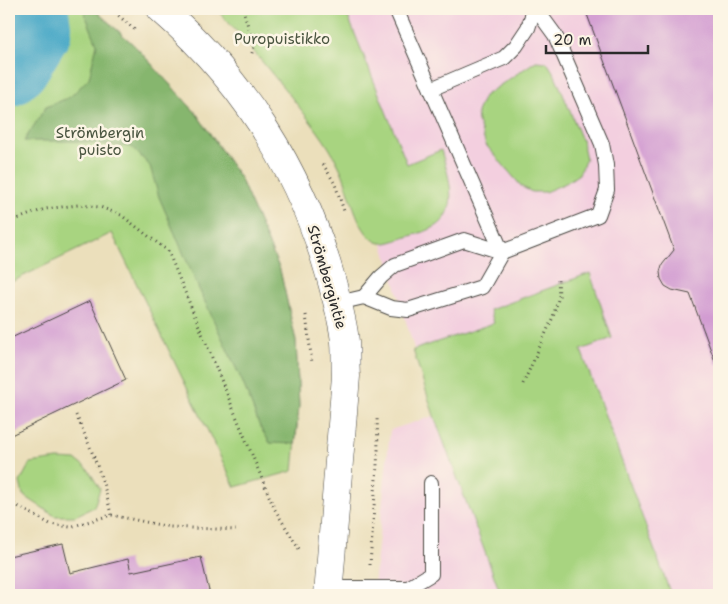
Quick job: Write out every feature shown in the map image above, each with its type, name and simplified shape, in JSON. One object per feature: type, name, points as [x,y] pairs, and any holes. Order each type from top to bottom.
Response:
[{"type":"street","name":"Strömbergintie","points":[[160,9],[212,58],[269,133],[300,194],[320,244],[338,303],[345,341],[346,376],[329,592]]},
{"type":"lane","points":[[396,9],[502,252]]},
{"type":"lane","points":[[338,303],[364,298],[391,308],[408,310],[482,286],[502,252],[598,215],[607,190],[606,165],[602,144],[555,35],[534,9]]},
{"type":"lane","points":[[431,89],[504,58],[516,46],[528,28],[534,9]]},
{"type":"lane","points":[[364,298],[381,277],[395,265],[464,240],[502,252]]},
{"type":"lane","points":[[329,592],[408,588],[431,574],[431,483]]},
{"type":"path","points":[[111,9],[141,35]]},
{"type":"path","points":[[243,9],[254,47],[250,59]]},
{"type":"path","points":[[9,222],[45,209],[78,205],[100,207],[121,214],[168,251],[274,508],[300,549]]},
{"type":"path","points":[[522,384],[553,317],[559,296],[558,280]]},
{"type":"path","points":[[305,309],[313,371]]},
{"type":"path","points":[[76,415],[94,453],[105,486],[111,515]]},
{"type":"path","points":[[9,506],[14,504],[50,524],[70,527],[111,515],[170,527],[236,530]]},
{"type":"path","points":[[299,558],[301,539]]},
{"type":"shaded area","points":[[303,9],[719,9],[719,595],[373,595],[390,430],[434,416],[383,244]]},
{"type":"green space","name":"Strömbergin puisto","points":[[9,9],[94,9],[135,46],[196,113],[240,178],[280,270],[296,341],[299,406],[293,471],[235,487],[112,233],[9,283]]},
{"type":"green space","points":[[83,9],[94,9],[135,46],[196,113],[240,178],[280,270],[296,341],[299,406],[295,444],[270,443],[260,427],[243,383],[159,197],[150,166],[132,147],[74,141],[24,141],[46,107],[70,97],[89,78],[97,44]]},
{"type":"green space","name":"Puropuistikko","points":[[216,9],[345,9],[407,164],[441,150],[449,178],[451,199],[445,218],[431,229],[392,242],[380,243],[370,236],[358,219],[343,175],[323,139],[292,98]]},
{"type":"green space","points":[[536,61],[547,62],[555,75],[582,140],[586,159],[579,174],[566,183],[545,192],[532,192],[522,187],[486,145],[478,122],[477,112],[484,96]]},
{"type":"green space","points":[[590,273],[612,338],[581,350],[671,595],[501,595],[434,416],[413,350],[494,323],[490,310]]},
{"type":"green space","points":[[58,459],[76,460],[88,469],[100,489],[94,507],[75,516],[55,516],[23,495],[20,482],[30,463]]},
{"type":"building","points":[[585,9],[719,9],[719,364],[716,364],[690,294],[672,290],[665,286],[661,279],[662,265],[674,250]]},
{"type":"building","points":[[90,301],[126,380],[9,436],[9,339]]},
{"type":"building","points":[[63,544],[70,573],[128,559],[131,572],[201,557],[210,595],[9,595],[9,556]]},
{"type":"waterway","points":[[9,76],[19,67],[41,31],[38,9]]}]
